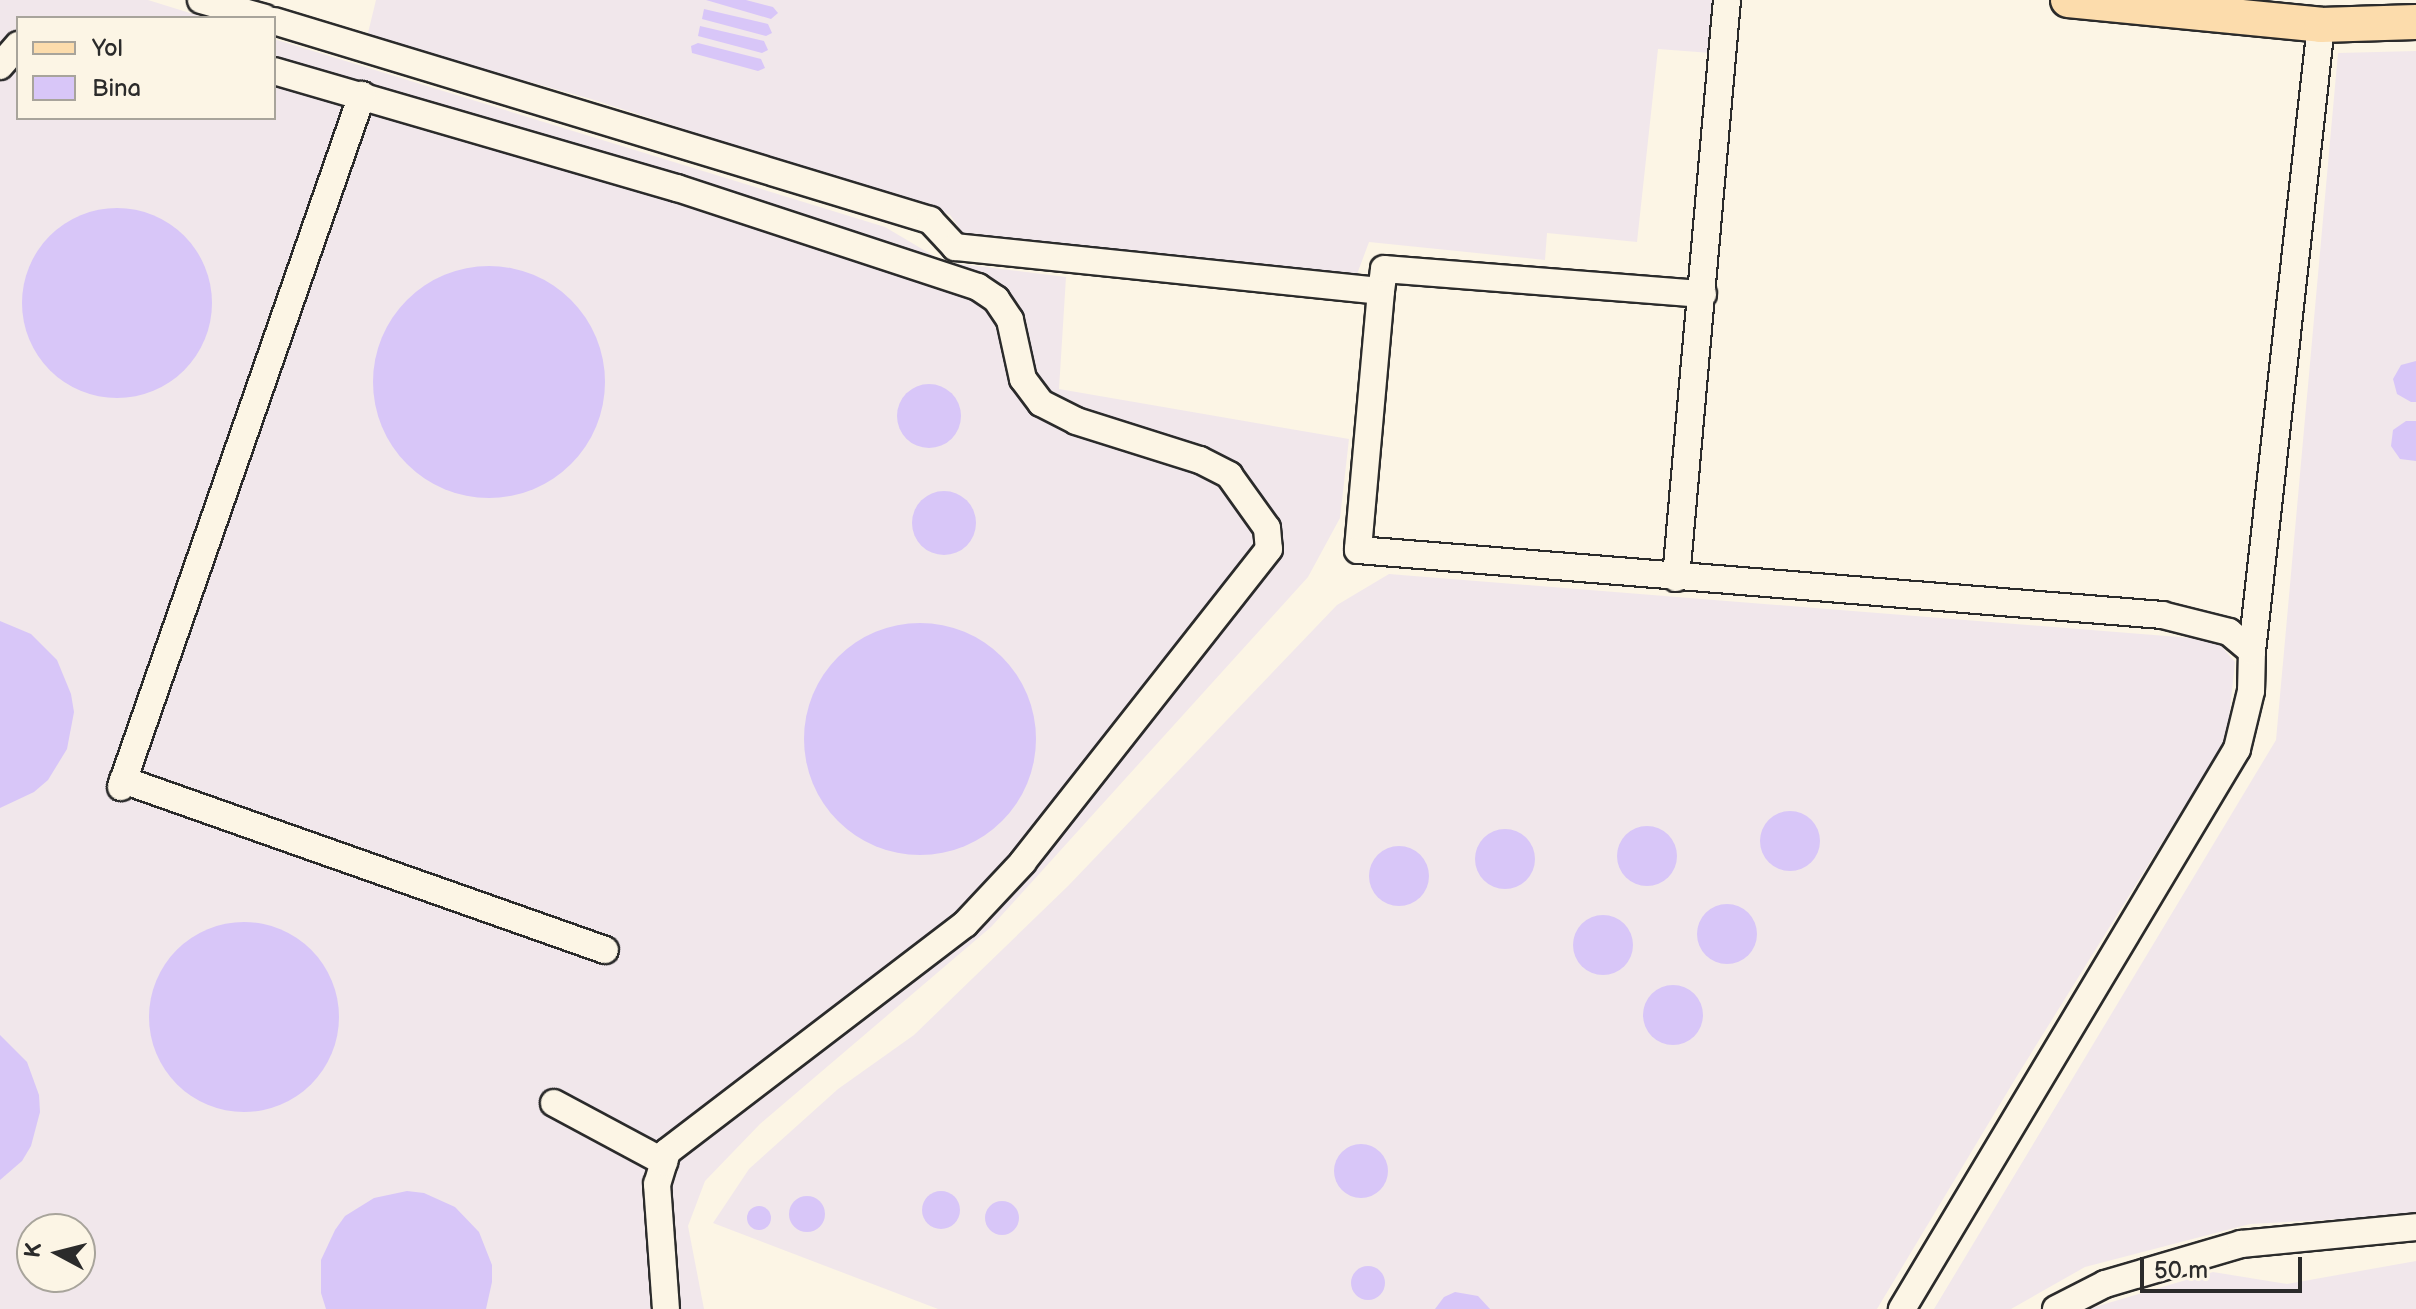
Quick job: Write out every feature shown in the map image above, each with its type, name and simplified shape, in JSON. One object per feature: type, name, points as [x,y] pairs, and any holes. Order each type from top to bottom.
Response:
[{"type":"main road","points":[[2068,0],[2321,25],[2416,22]]},
{"type":"street","points":[[201,0],[258,16]]},
{"type":"street","points":[[1676,578],[1727,0]]},
{"type":"street","points":[[276,22],[930,220],[955,247],[1381,291]]},
{"type":"street","points":[[1902,1309],[2237,749],[2251,691],[2252,651],[2321,25]]},
{"type":"street","points":[[0,66],[16,47]]},
{"type":"street","points":[[276,72],[677,188],[978,287],[996,299],[1010,320],[1023,379],[1041,403],[1076,421],[1200,460],[1229,475],[1267,528],[1269,549],[1023,862],[975,914],[832,1023],[709,1124],[667,1152],[657,1184],[666,1309]]},
{"type":"street","points":[[362,95],[122,783],[605,950]]},
{"type":"street","points":[[1703,294],[1384,269],[1358,550],[2162,615],[2229,632],[2252,651]]},
{"type":"street","points":[[554,1103],[664,1162]]},
{"type":"street","points":[[2056,1309],[2105,1284],[2241,1244],[2416,1227]]},
{"type":"shaded area","points":[[0,0],[148,0],[200,16],[16,16],[16,120],[276,120],[276,40],[885,227],[944,262],[1066,277],[1059,389],[1349,439],[1340,518],[1308,577],[991,927],[760,1124],[705,1181],[688,1226],[704,1309],[0,1309]]},
{"type":"shaded area","points":[[376,0],[1715,0],[1711,53],[1658,49],[1637,242],[1547,233],[1545,260],[1369,242],[1356,277],[964,235],[950,215],[591,99],[367,37]]},
{"type":"shaded area","points":[[2416,51],[2416,1215],[2250,1224],[2085,1267],[2011,1309],[1934,1309],[2276,740],[2338,53]]},
{"type":"shaded area","points":[[1389,574],[2216,640],[2235,662],[2227,738],[2017,1076],[1877,1309],[938,1309],[713,1223],[749,1169],[838,1089],[914,1035],[1068,886],[1337,605]]},
{"type":"shaded area","points":[[2416,1261],[2416,1309],[2088,1309],[2213,1272],[2287,1284]]},
{"type":"building","points":[[706,0],[746,0],[773,7],[778,13],[771,19]]},
{"type":"building","points":[[704,9],[768,24],[772,33],[766,36],[702,19]]},
{"type":"building","points":[[700,26],[764,41],[768,50],[762,53],[698,36]]},
{"type":"building","points":[[698,43],[761,59],[765,68],[758,71],[692,53],[691,46]]},
{"type":"building","points":[[117,208],[153,215],[184,236],[205,267],[212,303],[205,339],[184,370],[153,391],[117,398],[81,391],[50,370],[29,339],[22,303],[29,267],[50,236],[81,215]]},
{"type":"building","points":[[489,266],[512,268],[533,275],[571,300],[596,338],[603,359],[603,405],[596,426],[571,464],[533,489],[512,496],[489,498],[466,496],[445,489],[407,464],[382,426],[375,405],[373,382],[375,359],[382,338],[407,300],[445,275],[466,268]]},
{"type":"building","points":[[2416,361],[2416,402],[2411,402],[2397,394],[2393,379],[2401,365]]},
{"type":"building","points":[[929,384],[947,390],[955,398],[961,416],[955,434],[947,442],[929,448],[911,442],[903,434],[897,416],[903,398],[911,390]]},
{"type":"building","points":[[2406,421],[2416,421],[2416,461],[2400,459],[2391,446],[2393,430]]},
{"type":"building","points":[[944,491],[962,497],[970,505],[976,523],[970,541],[962,549],[944,555],[926,549],[918,541],[912,523],[918,505],[926,497]]},
{"type":"building","points":[[0,621],[31,634],[57,660],[71,694],[74,712],[67,749],[48,780],[34,792],[0,808]]},
{"type":"building","points":[[920,623],[943,625],[964,632],[1002,657],[1027,695],[1034,716],[1034,762],[1027,783],[1002,821],[964,846],[943,853],[920,855],[897,853],[876,846],[838,821],[813,783],[806,762],[804,739],[806,716],[813,695],[838,657],[876,632],[897,625]]},
{"type":"building","points":[[1790,811],[1802,813],[1811,820],[1818,829],[1818,853],[1811,862],[1802,869],[1790,871],[1778,869],[1769,862],[1762,853],[1760,841],[1762,829],[1769,820],[1778,813]]},
{"type":"building","points":[[1647,826],[1659,828],[1668,835],[1675,844],[1675,868],[1668,877],[1659,884],[1647,886],[1635,884],[1626,877],[1619,868],[1617,856],[1619,844],[1626,835],[1635,828]]},
{"type":"building","points":[[1505,829],[1517,831],[1526,838],[1533,847],[1533,871],[1526,880],[1517,887],[1505,889],[1493,887],[1484,880],[1477,871],[1475,859],[1477,847],[1484,838],[1493,831]]},
{"type":"building","points":[[1399,846],[1411,848],[1420,855],[1427,864],[1427,888],[1420,897],[1411,904],[1399,906],[1387,904],[1378,897],[1371,888],[1369,876],[1371,864],[1378,855],[1387,848]]},
{"type":"building","points":[[1727,904],[1739,906],[1748,913],[1755,922],[1755,946],[1748,955],[1739,962],[1727,964],[1715,962],[1706,955],[1699,946],[1697,934],[1699,922],[1706,913],[1715,906]]},
{"type":"building","points":[[1603,915],[1615,917],[1624,924],[1631,933],[1631,957],[1624,966],[1615,973],[1603,975],[1591,973],[1582,966],[1575,957],[1573,945],[1575,933],[1582,924],[1591,917]]},
{"type":"building","points":[[244,922],[263,923],[280,929],[311,950],[332,981],[338,998],[338,1036],[332,1053],[311,1084],[280,1105],[263,1111],[244,1112],[225,1111],[208,1105],[177,1084],[156,1053],[150,1036],[149,1017],[150,998],[156,981],[177,950],[208,929],[225,923]]},
{"type":"building","points":[[1673,985],[1685,987],[1694,994],[1701,1003],[1701,1027],[1694,1036],[1685,1043],[1673,1045],[1661,1043],[1652,1036],[1645,1027],[1643,1015],[1645,1003],[1652,994],[1661,987]]},
{"type":"building","points":[[0,1035],[27,1062],[39,1095],[40,1112],[31,1146],[22,1161],[0,1180]]},
{"type":"building","points":[[1361,1144],[1380,1152],[1388,1171],[1380,1190],[1361,1198],[1342,1190],[1334,1171],[1342,1152]]},
{"type":"building","points":[[407,1191],[424,1193],[455,1207],[479,1232],[492,1265],[486,1309],[326,1309],[321,1293],[321,1260],[335,1230],[345,1216],[374,1198]]},
{"type":"building","points":[[941,1191],[955,1196],[960,1210],[955,1224],[941,1229],[927,1224],[922,1210],[927,1196]]},
{"type":"building","points":[[807,1196],[820,1201],[825,1214],[820,1227],[807,1232],[794,1227],[789,1214],[794,1201]]},
{"type":"building","points":[[1002,1201],[1014,1206],[1019,1218],[1014,1230],[1002,1235],[990,1230],[985,1218],[990,1206]]},
{"type":"building","points":[[759,1206],[768,1209],[771,1218],[768,1227],[759,1230],[750,1227],[747,1218],[750,1209]]},
{"type":"building","points":[[1368,1266],[1380,1271],[1385,1283],[1380,1295],[1368,1300],[1356,1295],[1351,1283],[1356,1271]]},
{"type":"building","points":[[1455,1292],[1478,1296],[1490,1309],[1435,1309],[1444,1297]]}]
